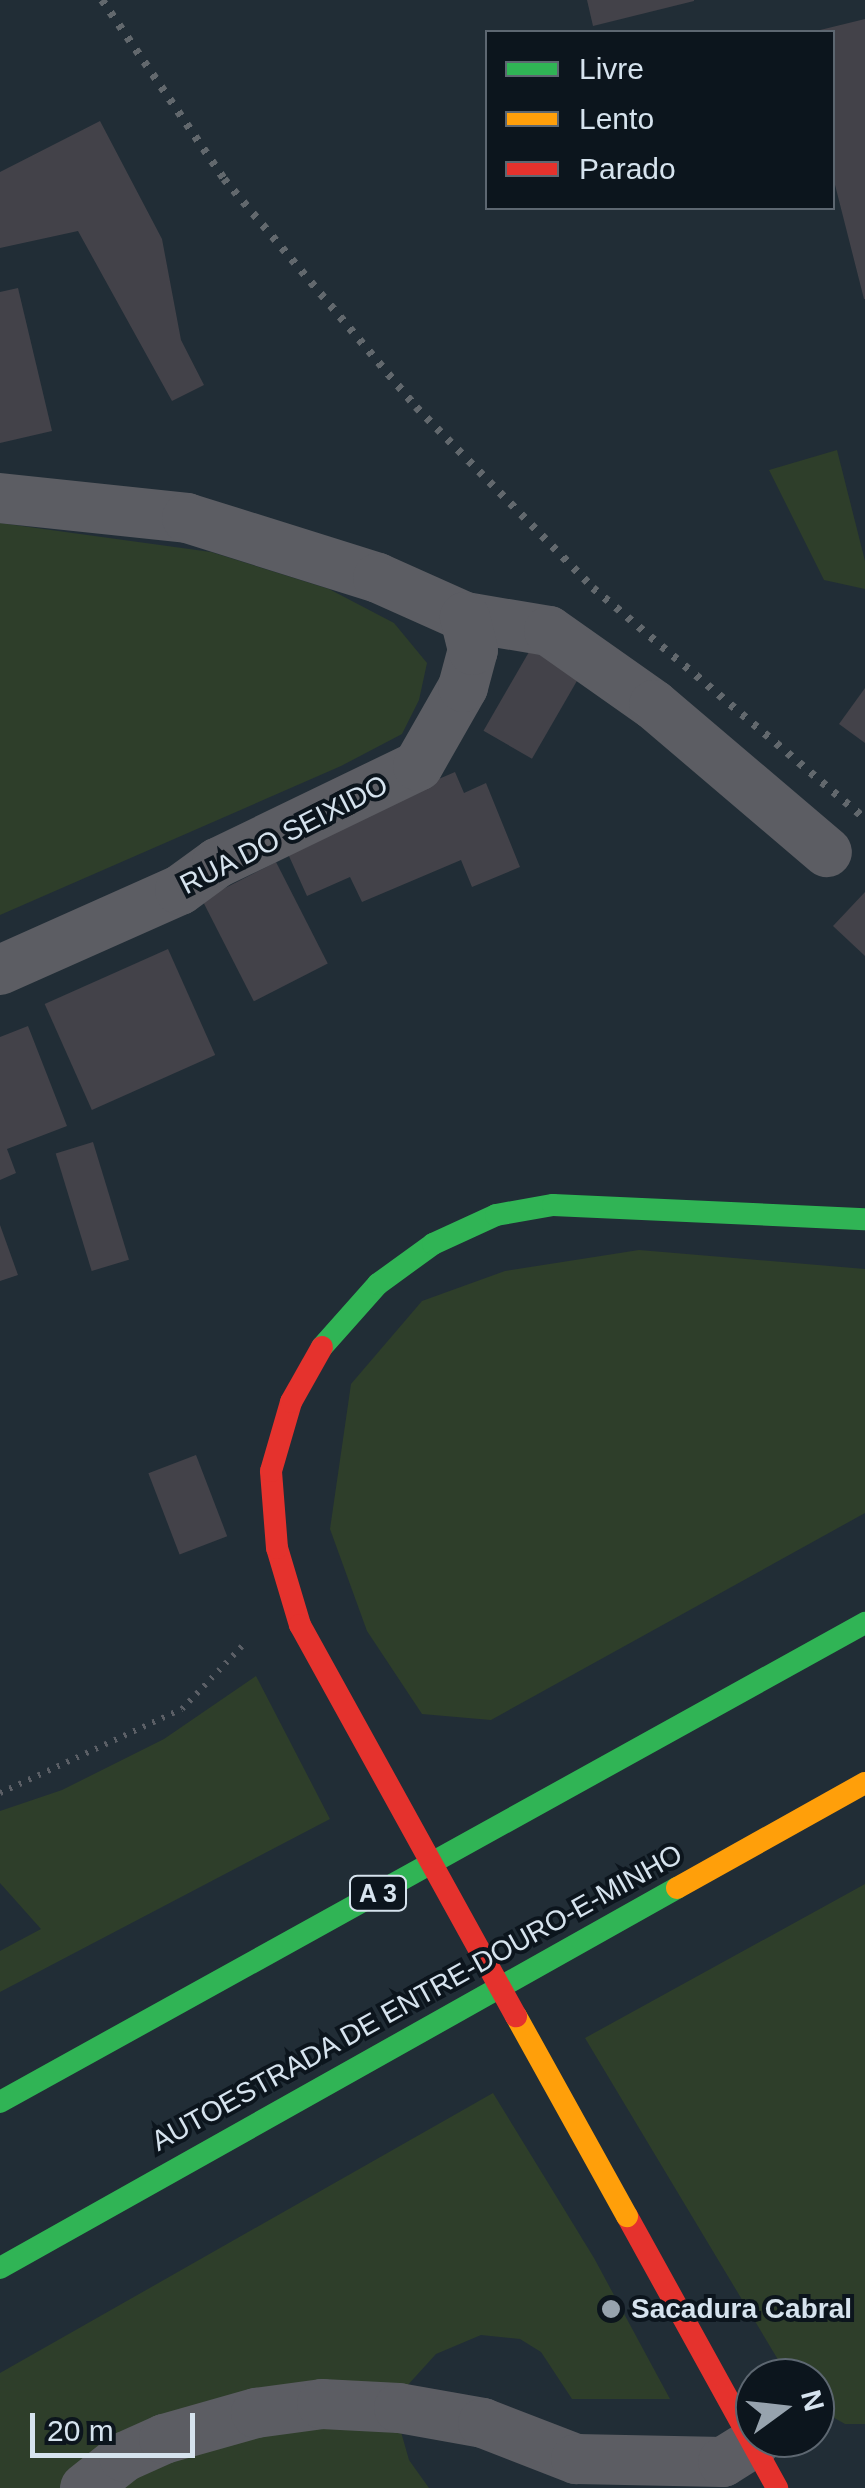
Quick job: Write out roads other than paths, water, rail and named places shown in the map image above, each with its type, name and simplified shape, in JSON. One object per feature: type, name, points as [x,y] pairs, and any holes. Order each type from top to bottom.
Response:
[{"type":"main road","points":[[735,2404],[300,1625],[277,1548],[272,1471],[291,1402],[326,1338],[378,1284],[433,1244],[496,1215],[553,1205],[865,1218]]},
{"type":"main road","name":"A 3","points":[[0,2102],[865,1623]]},
{"type":"main road","name":"AUTOESTRADA DE ENTRE-DOURO-E-MINHO","points":[[0,2268],[865,1783]]},
{"type":"main road","points":[[764,2458],[777,2488]]},
{"type":"street","points":[[0,498],[187,518],[378,578],[465,616],[549,632],[654,705],[827,852]]},
{"type":"street","name":"RUA DO SEIXIDO","points":[[0,970],[180,890],[217,864],[418,766],[463,687],[473,650],[465,616]]},
{"type":"street","points":[[85,2488],[124,2457],[164,2438],[256,2413],[322,2404],[399,2408],[482,2422],[576,2460],[723,2462],[735,2454]]},
{"type":"railway","points":[[102,0],[224,179],[416,407],[593,588],[865,819]]},
{"type":"place","name":"Sacadura Cabral","points":[[611,2309]]}]
